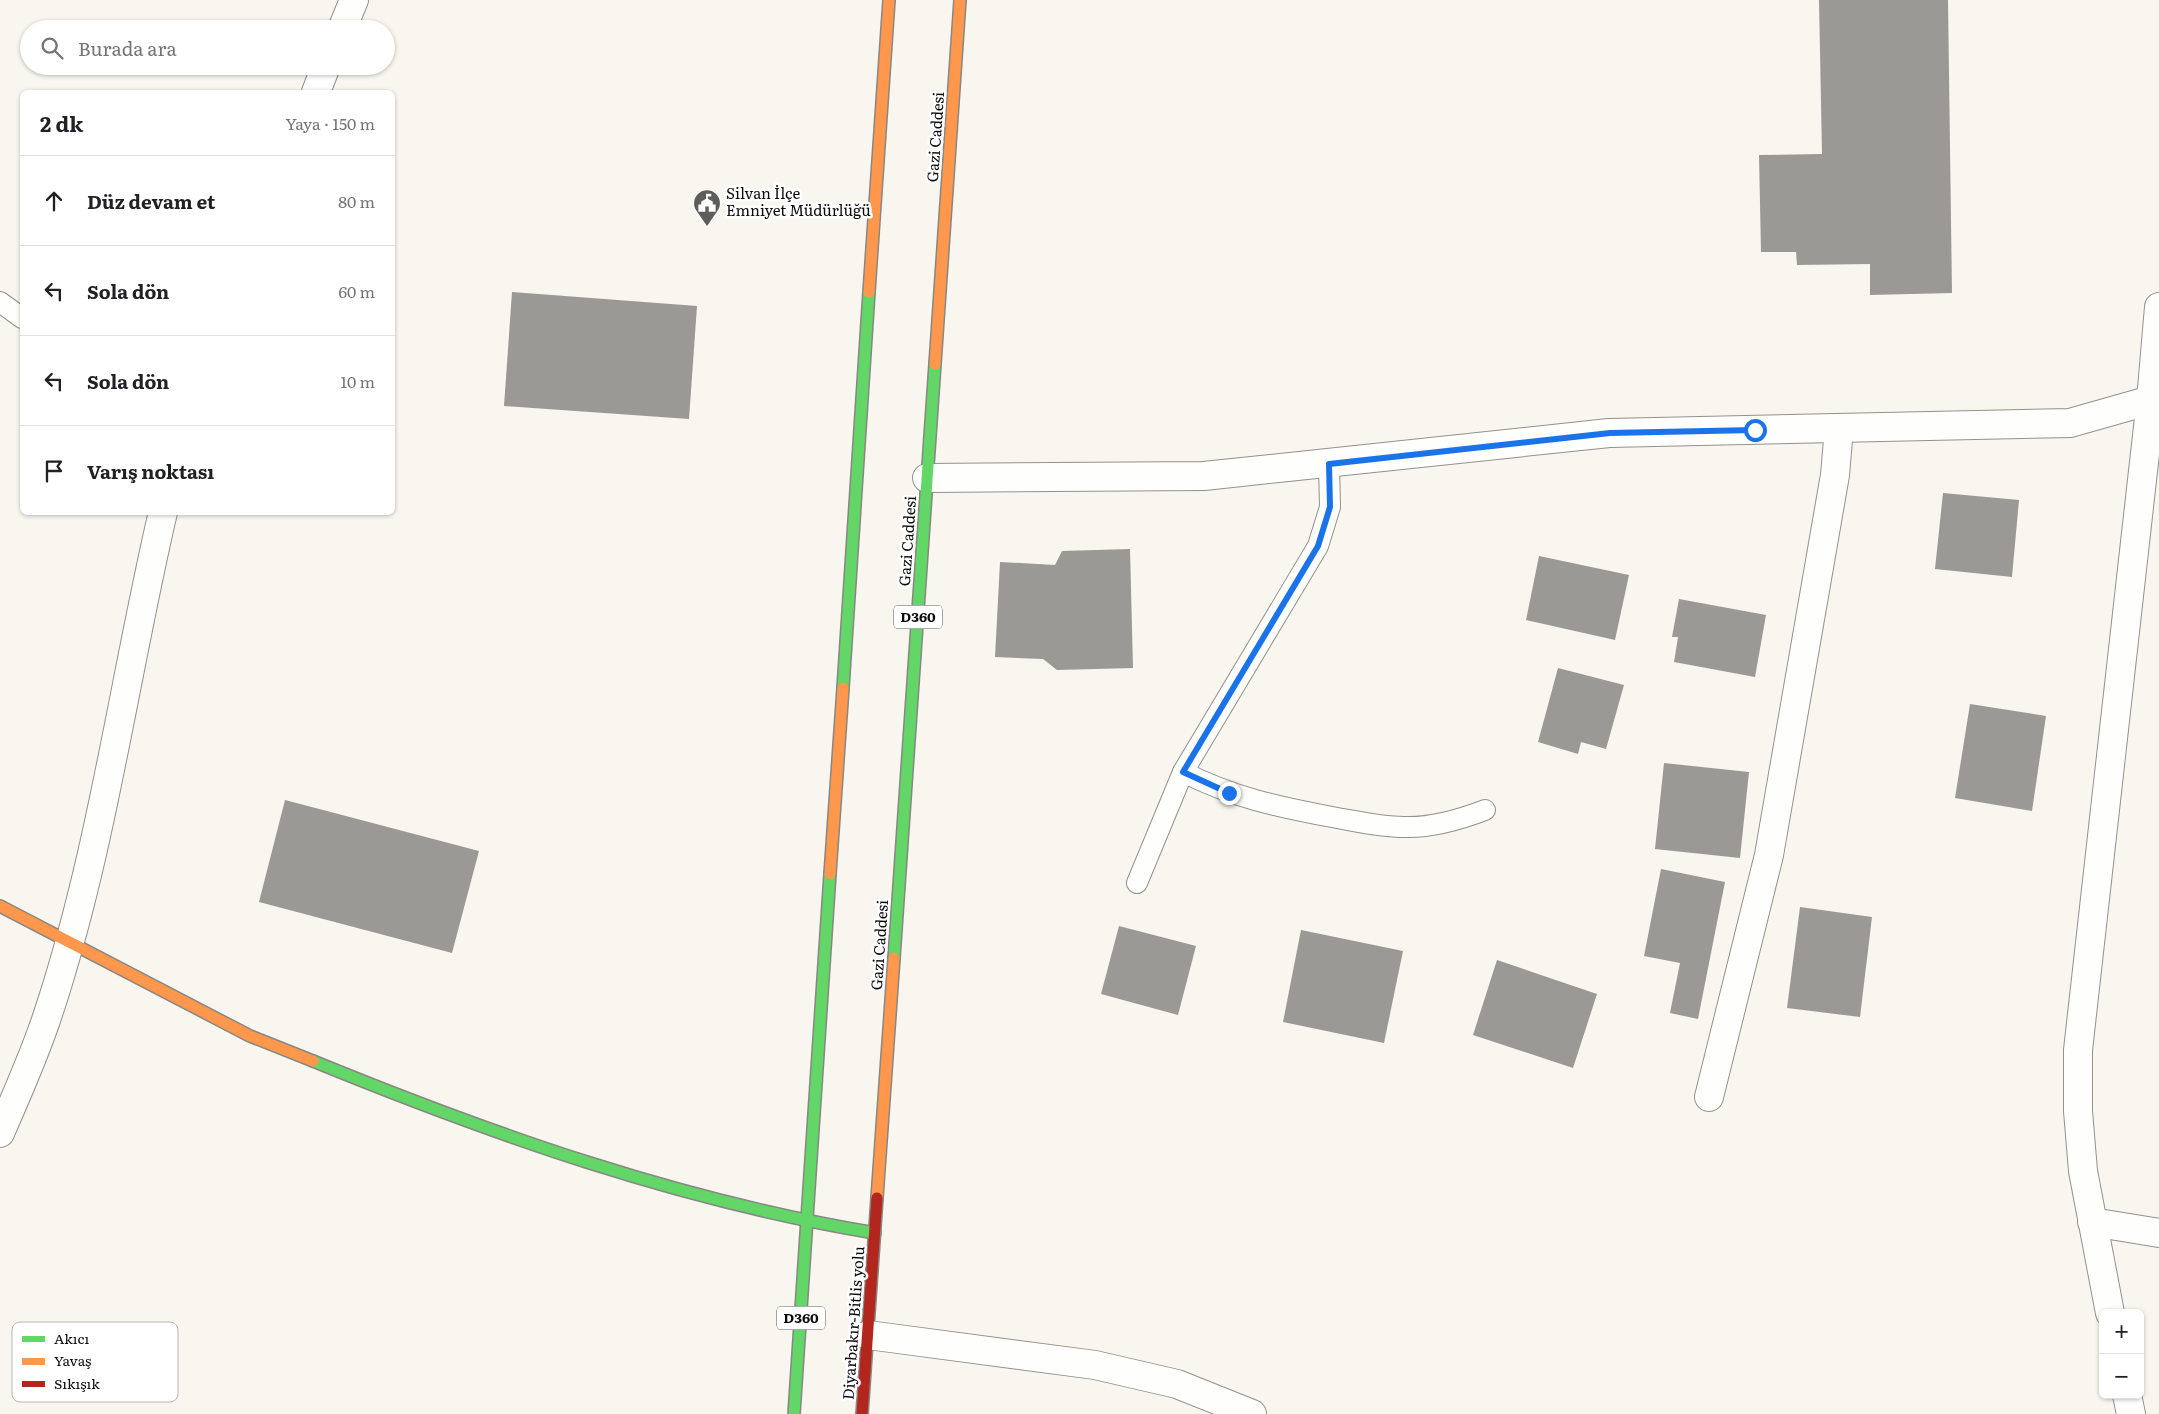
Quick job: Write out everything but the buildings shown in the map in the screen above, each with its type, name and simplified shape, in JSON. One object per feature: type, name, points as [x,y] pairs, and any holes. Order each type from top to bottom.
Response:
[{"type":"main road","name":"D360","points":[[794,1414],[889,0]]},
{"type":"main road","name":"Gazi Caddesi","points":[[875,1233],[960,0]]},
{"type":"main road","points":[[0,906],[70,940],[250,1036],[435,1111],[535,1146],[671,1187],[808,1222],[875,1233]]},
{"type":"main road","name":"Diyarbakır-Bitlis yolu","points":[[862,1414],[875,1233]]},
{"type":"street","points":[[346,20],[354,0]]},
{"type":"street","points":[[317,90],[323,75]]},
{"type":"street","points":[[2109,1309],[2083,1171],[2078,1112],[2078,1050],[2151,400],[2159,307]]},
{"type":"street","points":[[927,478],[1204,476],[1610,433],[2070,423],[2151,400]]},
{"type":"street","points":[[1709,1097],[1769,855],[1835,475],[1839,428]]},
{"type":"street","points":[[0,1133],[48,1015],[70,940],[99,823],[142,604],[162,515]]},
{"type":"street","points":[[2092,1222],[2159,1233]]},
{"type":"street","points":[[868,1335],[1095,1364],[1177,1384],[1252,1414]]},
{"type":"street","points":[[2128,1399],[2131,1414]]},
{"type":"lane","points":[[0,302],[20,317]]},
{"type":"lane","points":[[1137,883],[1183,772],[1318,546],[1330,507],[1329,464]]},
{"type":"lane","points":[[1183,772],[1254,801],[1374,825],[1404,827],[1435,824],[1460,819],[1485,810]]},
{"type":"traffic: fast","points":[[843,688],[869,292]]},
{"type":"traffic: fast","points":[[894,958],[935,364]]},
{"type":"traffic: fast","points":[[794,1414],[830,874]]},
{"type":"traffic: fast","points":[[313,1061],[450,1115],[589,1163],[731,1203],[875,1233]]},
{"type":"traffic: slow","points":[[869,292],[889,0]]},
{"type":"traffic: slow","points":[[935,364],[960,0]]},
{"type":"traffic: slow","points":[[830,874],[843,688]]},
{"type":"traffic: slow","points":[[0,906],[250,1036],[313,1061]]},
{"type":"traffic: slow","points":[[877,1198],[894,958]]},
{"type":"traffic: jam","points":[[862,1414],[877,1198]]},
{"type":"place","name":"Silvan İlçe Emniyet Müdürlüğü","points":[[707,227]]},
{"type":"route","points":[[1229,793],[1183,772],[1263,635],[1318,546],[1330,507],[1331,485],[1329,464],[1610,433],[1755,430]]}]
